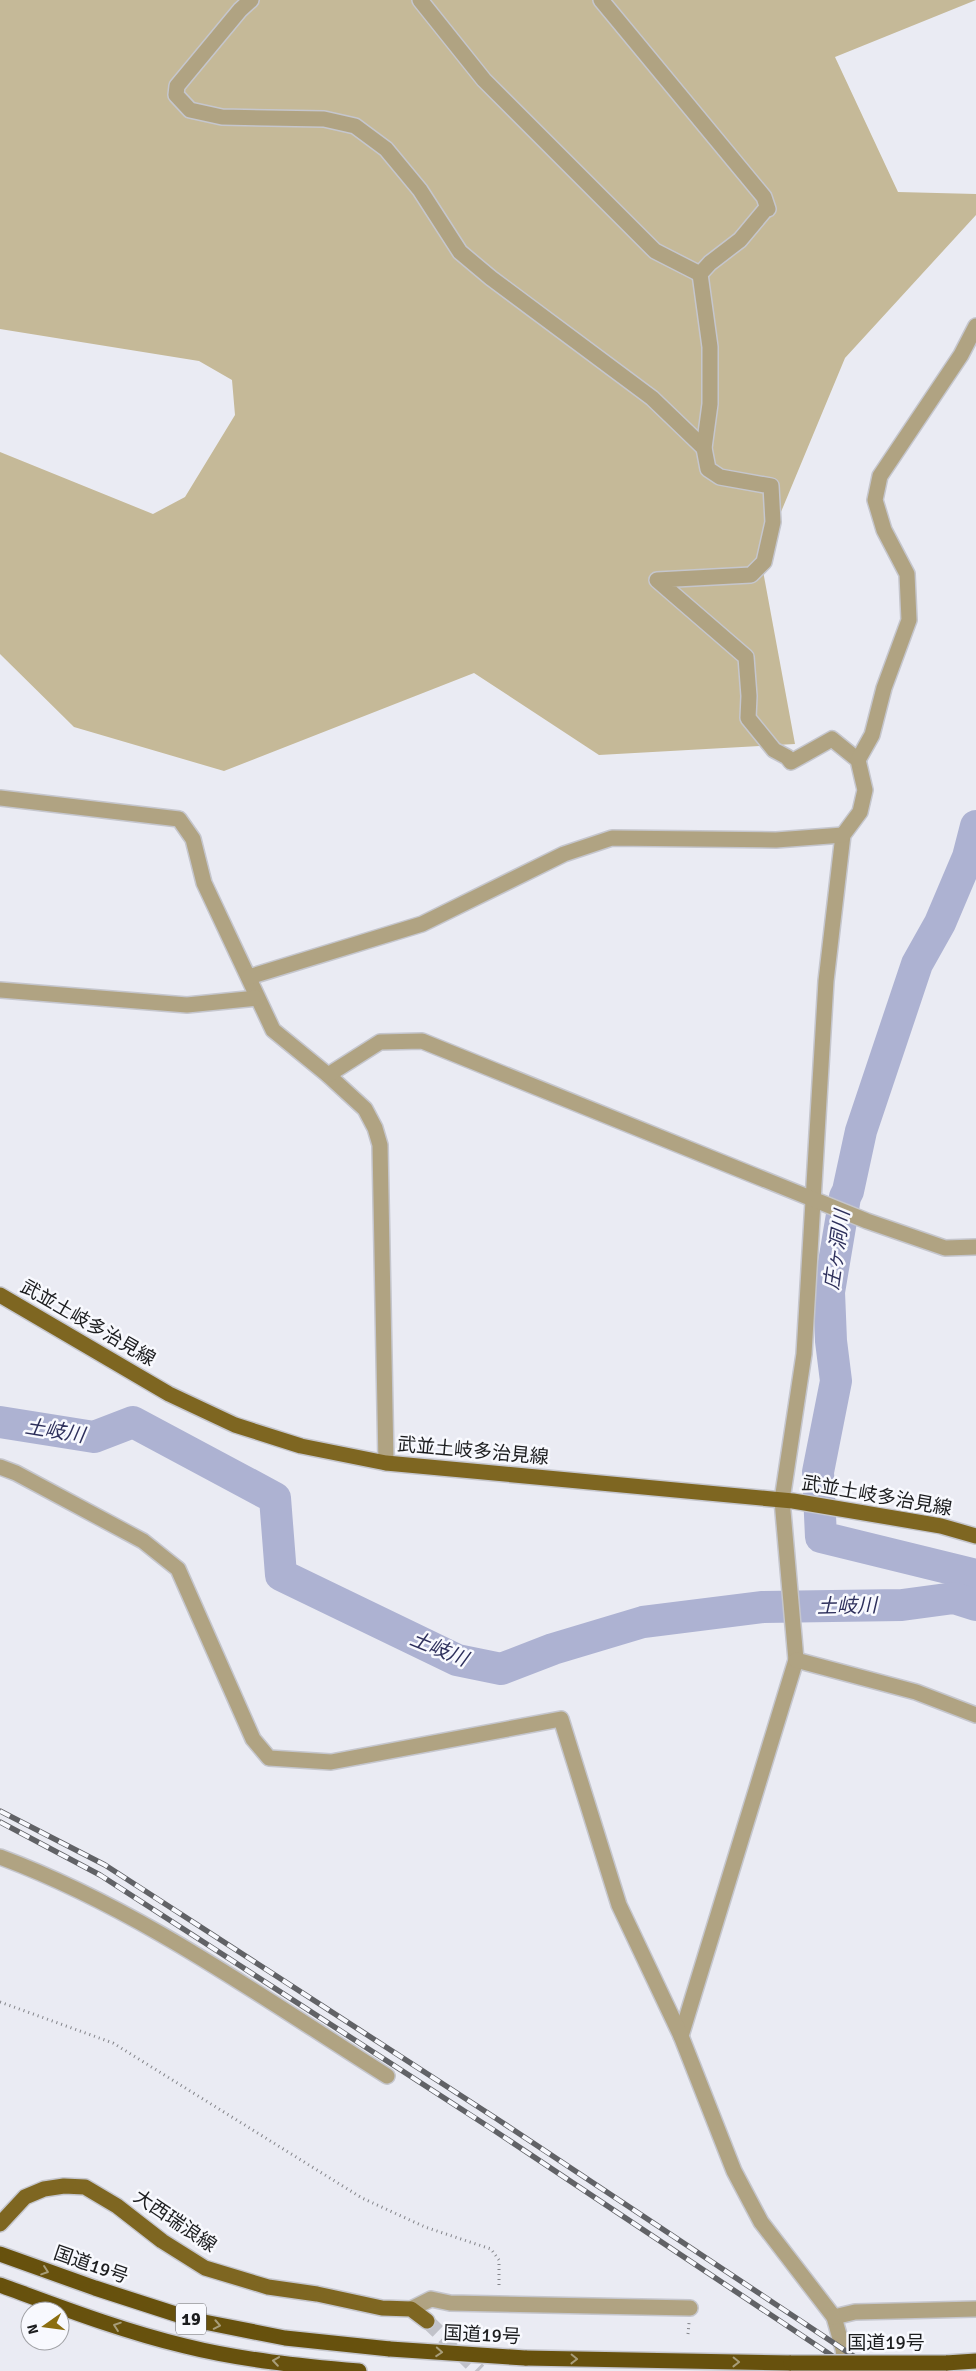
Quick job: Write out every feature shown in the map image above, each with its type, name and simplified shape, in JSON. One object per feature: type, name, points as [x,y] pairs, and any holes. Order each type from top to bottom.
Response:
[{"type":"highway","name":"国道19号","points":[[0,2254],[85,2285],[194,2320],[285,2338],[390,2349],[525,2358],[791,2363],[946,2363],[976,2361]]},
{"type":"highway","name":"19","points":[[0,2284],[143,2335],[186,2346],[234,2355],[359,2371]]},
{"type":"main road","name":"武並土岐多治見線","points":[[0,1295],[169,1394],[235,1425],[301,1446],[386,1463],[842,1509],[940,1526],[976,1536]]},
{"type":"main road","name":"大西瑞浪線","points":[[0,2224],[25,2197],[44,2189],[64,2186],[85,2187],[117,2206],[162,2241],[205,2268],[268,2287],[317,2294],[382,2308],[411,2309]]},
{"type":"main road","points":[[411,2309],[427,2321]]},
{"type":"street","points":[[251,0],[240,10],[177,86],[176,95],[190,110],[222,118],[324,120],[355,126],[386,149],[420,190],[460,252],[491,278],[652,398],[704,448]]},
{"type":"street","points":[[420,0],[484,80],[655,251],[700,274]]},
{"type":"street","points":[[601,0],[764,197],[768,209],[765,210],[740,240],[710,263],[700,274]]},
{"type":"street","points":[[681,2036],[796,1660],[786,1504],[804,1354],[826,981],[843,835],[860,812],[865,790],[858,760],[832,739],[791,762],[774,750],[748,718],[749,696],[746,657],[657,580],[751,575],[764,562],[772,522],[771,486],[720,477],[708,469],[704,448],[710,404],[710,347],[700,274]]},
{"type":"street","points":[[858,760],[872,735],[884,688],[908,620],[907,574],[884,530],[875,500],[880,476],[961,355],[976,326]]},
{"type":"street","points":[[0,798],[179,819],[193,839],[204,883],[273,1030],[328,1075],[365,1109],[375,1128],[380,1145],[386,1463]]},
{"type":"street","points":[[249,977],[422,924],[564,854],[612,838],[776,840],[843,835]]},
{"type":"street","points":[[0,990],[187,1005],[257,998]]},
{"type":"street","points":[[328,1075],[380,1042],[422,1040],[867,1221],[945,1248],[976,1247]]},
{"type":"street","points":[[0,1467],[16,1473],[143,1541],[178,1569],[253,1739],[269,1758],[331,1762],[561,1719],[619,1905],[681,2036],[734,2171],[760,2222],[834,2317],[843,2349],[846,2371]]},
{"type":"street","points":[[796,1660],[916,1692],[976,1715]]},
{"type":"street","points":[[0,1857],[35,1870],[168,1937],[387,2076]]},
{"type":"street","points":[[411,2309],[431,2299],[450,2303],[690,2308]]},
{"type":"street","points":[[834,2317],[855,2312],[976,2308]]},
{"type":"path","points":[[0,2002],[113,2043],[362,2198],[425,2227],[491,2248],[499,2260],[499,2304]]},
{"type":"shaded area","points":[[0,0],[976,0],[835,57],[898,192],[976,194],[976,215],[845,358],[761,560],[795,744],[599,755],[474,673],[224,771],[74,727],[0,654],[0,452],[153,514],[185,497],[235,415],[232,380],[199,361],[0,329]]},
{"type":"waterway","name":"庄ヶ洞川","points":[[976,826],[968,857],[940,923],[917,964],[861,1131],[848,1191],[845,1197],[829,1292],[831,1341],[836,1381],[818,1472],[821,1537],[976,1575]]},
{"type":"waterway","name":"土岐川","points":[[0,1422],[94,1437],[133,1422],[275,1498],[281,1575],[457,1660],[501,1669],[553,1649],[643,1622],[763,1607],[902,1605],[954,1598],[976,1605]]},
{"type":"tunnel","points":[[427,2321],[479,2371]]},
{"type":"railway","points":[[0,1811],[105,1865],[497,2119],[876,2371]]},
{"type":"railway","points":[[0,1822],[100,1875],[492,2129],[855,2371]]}]
